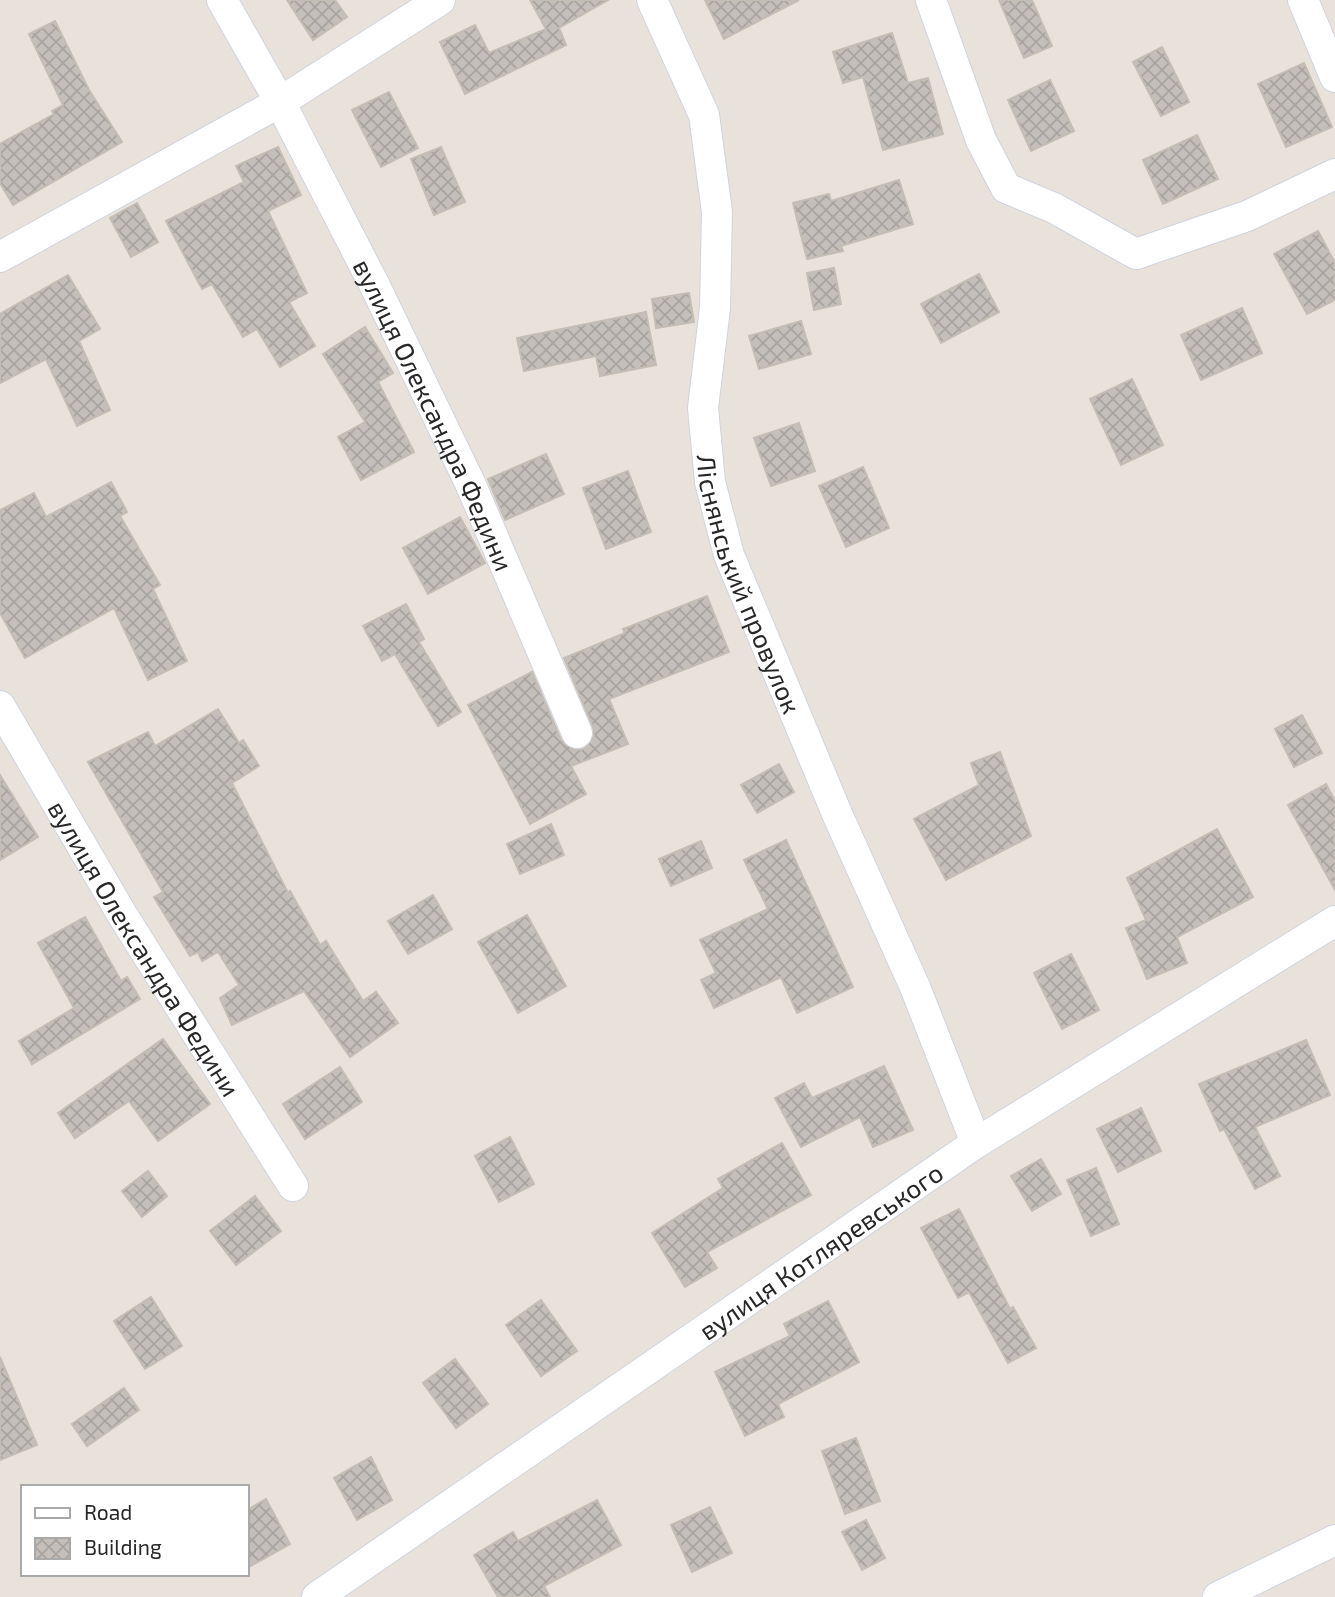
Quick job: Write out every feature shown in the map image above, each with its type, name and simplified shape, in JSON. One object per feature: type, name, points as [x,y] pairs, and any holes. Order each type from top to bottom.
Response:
[{"type":"street","name":"вулиця Олександра Федини","points":[[222,0],[280,102],[375,286],[470,483],[577,733]]},
{"type":"street","points":[[0,257],[280,102],[440,0]]},
{"type":"street","name":"Ліснянський провулок","points":[[652,0],[704,115],[717,212],[715,308],[703,408],[710,482],[729,555],[838,816],[915,987],[976,1143]]},
{"type":"street","points":[[931,0],[981,140],[1006,188],[1054,208],[1136,254],[1247,216],[1335,174]]},
{"type":"street","points":[[1303,0],[1335,77]]},
{"type":"street","name":"вулиця Олександра Федини","points":[[0,706],[123,916],[293,1186]]},
{"type":"street","name":"вулиця Котляревського","points":[[317,1597],[976,1143],[1335,922]]},
{"type":"street","points":[[1218,1597],[1335,1540]]},
{"type":"building","points":[[287,0],[335,0],[347,17],[313,40]]},
{"type":"building","points":[[530,0],[608,0],[559,28],[566,45],[465,94],[440,42],[475,25],[489,53],[546,29]]},
{"type":"building","points":[[705,0],[799,0],[724,39]]},
{"type":"building","points":[[999,0],[1032,0],[1052,46],[1024,58]]},
{"type":"building","points":[[55,21],[89,90],[122,142],[13,205],[0,183],[0,144],[54,114],[52,111],[63,105],[29,34]]},
{"type":"building","points":[[892,33],[908,83],[928,78],[943,134],[883,150],[863,77],[843,83],[833,52]]},
{"type":"building","points":[[1162,47],[1189,102],[1161,116],[1133,62]]},
{"type":"building","points":[[1304,63],[1332,127],[1286,147],[1258,84]]},
{"type":"building","points":[[1050,80],[1074,131],[1031,151],[1008,100]]},
{"type":"building","points":[[389,92],[418,148],[381,167],[352,110]]},
{"type":"building","points":[[1197,135],[1218,179],[1163,204],[1143,160]]},
{"type":"building","points":[[278,147],[301,195],[268,211],[307,293],[289,302],[315,346],[280,367],[257,329],[243,337],[212,284],[202,289],[166,221],[244,182],[236,166]]},
{"type":"building","points":[[441,147],[465,202],[434,215],[411,159]]},
{"type":"building","points":[[899,180],[913,224],[841,246],[843,251],[807,259],[793,203],[829,194],[831,201]]},
{"type":"building","points":[[137,203],[158,242],[131,257],[110,218]]},
{"type":"building","points":[[1318,231],[1335,263],[1335,300],[1307,314],[1274,254]]},
{"type":"building","points":[[834,268],[841,304],[814,310],[807,273]]},
{"type":"building","points":[[979,274],[999,312],[941,343],[921,304]]},
{"type":"building","points":[[68,275],[100,329],[79,341],[110,410],[77,426],[46,359],[0,383],[0,314]]},
{"type":"building","points":[[689,293],[694,322],[656,328],[652,299]]},
{"type":"building","points":[[1242,308],[1262,353],[1201,380],[1181,335]]},
{"type":"building","points":[[646,312],[656,365],[600,376],[596,356],[524,371],[517,338]]},
{"type":"building","points":[[801,321],[811,354],[759,369],[749,336]]},
{"type":"building","points":[[365,327],[393,373],[378,382],[414,452],[361,480],[338,437],[365,422],[323,354]]},
{"type":"building","points":[[1132,379],[1163,445],[1121,465],[1090,399]]},
{"type":"building","points":[[799,423],[815,471],[771,486],[754,438]]},
{"type":"building","points":[[546,454],[564,494],[505,520],[488,479]]},
{"type":"building","points":[[863,467],[889,528],[846,547],[819,486]]},
{"type":"building","points":[[628,471],[651,532],[606,549],[583,488]]},
{"type":"building","points":[[111,482],[127,512],[120,516],[160,585],[153,589],[187,661],[148,680],[114,608],[25,658],[0,613],[0,510],[34,493],[46,517]]},
{"type":"building","points":[[460,517],[485,563],[428,594],[403,548]]},
{"type":"building","points":[[707,596],[729,652],[609,699],[628,744],[571,766],[586,794],[530,824],[468,705],[532,672],[561,740],[574,750],[584,749],[594,736],[593,727],[564,658],[625,633],[623,629]]},
{"type":"building","points":[[406,604],[424,639],[419,642],[461,712],[438,726],[395,654],[382,661],[363,626]]},
{"type":"building","points":[[218,709],[239,743],[243,740],[259,766],[232,783],[288,893],[290,891],[320,945],[326,941],[363,1001],[376,992],[398,1023],[350,1057],[304,991],[232,1025],[220,998],[239,985],[218,952],[202,961],[198,952],[190,956],[154,897],[163,892],[88,762],[148,732],[155,746]]},
{"type":"building","points":[[1302,715],[1322,753],[1294,767],[1275,729]]},
{"type":"building","points":[[1000,752],[1031,836],[946,880],[914,819],[979,785],[971,763]]},
{"type":"building","points":[[779,764],[794,792],[757,813],[741,785]]},
{"type":"building","points":[[0,775],[38,837],[0,860]]},
{"type":"building","points":[[1326,784],[1335,801],[1335,890],[1288,805]]},
{"type":"building","points":[[551,824],[564,855],[520,874],[507,844]]},
{"type":"building","points":[[1217,829],[1253,897],[1177,937],[1187,963],[1147,979],[1126,928],[1146,920],[1127,878]]},
{"type":"building","points":[[786,840],[853,987],[797,1013],[781,977],[714,1008],[701,980],[716,973],[700,940],[768,909],[744,860]]},
{"type":"building","points":[[701,841],[712,868],[671,886],[659,859]]},
{"type":"building","points":[[433,895],[452,929],[408,954],[388,921]]},
{"type":"building","points":[[527,915],[566,986],[518,1013],[478,942]]},
{"type":"building","points":[[85,917],[121,981],[127,977],[140,999],[32,1064],[19,1041],[74,1008],[38,943]]},
{"type":"building","points":[[1071,954],[1099,1010],[1062,1029],[1034,973]]},
{"type":"building","points":[[163,1039],[210,1104],[158,1141],[129,1101],[75,1138],[58,1113]]},
{"type":"building","points":[[1306,1040],[1330,1095],[1255,1127],[1280,1176],[1255,1189],[1224,1129],[1220,1131],[1199,1084]]},
{"type":"building","points":[[884,1066],[913,1130],[873,1147],[860,1117],[801,1147],[775,1098],[804,1083],[812,1098]]},
{"type":"building","points":[[340,1067],[362,1102],[305,1139],[283,1104]]},
{"type":"building","points":[[1141,1108],[1161,1151],[1118,1172],[1097,1129]]},
{"type":"building","points":[[510,1137],[534,1184],[499,1202],[475,1156]]},
{"type":"building","points":[[782,1143],[811,1195],[707,1252],[717,1268],[685,1287],[652,1233],[723,1188],[718,1179]]},
{"type":"building","points":[[1041,1159],[1061,1194],[1032,1211],[1011,1176]]},
{"type":"building","points":[[1096,1168],[1119,1224],[1091,1236],[1067,1180]]},
{"type":"building","points":[[148,1171],[167,1196],[142,1217],[122,1191]]},
{"type":"building","points":[[255,1196],[281,1231],[236,1265],[210,1231]]},
{"type":"building","points":[[959,1209],[1010,1309],[1013,1307],[1036,1348],[1008,1363],[969,1292],[958,1298],[921,1228]]},
{"type":"building","points":[[151,1297],[182,1346],[145,1369],[114,1321]]},
{"type":"building","points":[[541,1300],[577,1351],[541,1376],[506,1325]]},
{"type":"building","points":[[828,1301],[859,1362],[778,1404],[784,1417],[745,1436],[715,1372],[790,1336],[784,1324]]},
{"type":"building","points":[[0,1357],[37,1445],[0,1460]]},
{"type":"building","points":[[455,1359],[488,1404],[456,1428],[423,1383]]},
{"type":"building","points":[[124,1388],[139,1410],[87,1446],[72,1424]]},
{"type":"building","points":[[856,1438],[880,1501],[845,1514],[822,1451]]},
{"type":"building","points":[[371,1457],[392,1500],[357,1520],[334,1478]]},
{"type":"building","points":[[266,1499],[290,1544],[248,1567],[248,1509]]},
{"type":"building","points":[[597,1500],[621,1545],[544,1586],[550,1597],[498,1597],[474,1555],[513,1532],[518,1541]]},
{"type":"building","points":[[710,1507],[732,1553],[692,1572],[671,1525]]},
{"type":"building","points":[[866,1520],[885,1558],[862,1570],[842,1532]]}]
